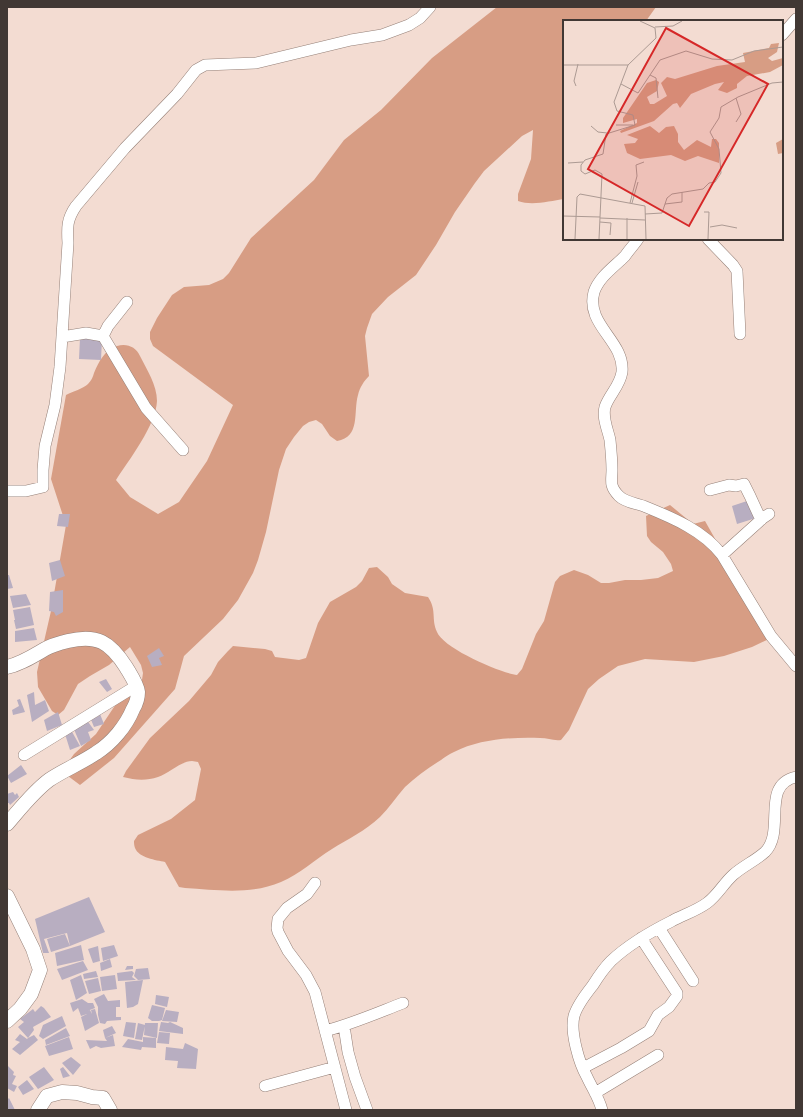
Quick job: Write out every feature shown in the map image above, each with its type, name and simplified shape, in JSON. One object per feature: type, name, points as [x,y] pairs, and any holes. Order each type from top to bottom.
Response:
[{"type":"main road","points":[[7,667],[14,666],[46,648],[58,644],[80,638],[94,639],[103,642],[112,650],[125,666],[136,686],[138,693],[136,704],[122,728],[97,752],[51,779],[41,787],[7,824]]},
{"type":"main road","points":[[7,1021],[20,1009],[31,994],[40,970],[27,935],[8,899]]},
{"type":"main road","points":[[38,1110],[47,1096],[62,1092],[103,1098],[110,1110]]},
{"type":"street","points":[[7,491],[26,491],[43,487],[45,446],[55,405],[60,367],[68,243],[67,226],[70,215],[76,206],[125,148],[177,94],[196,70],[205,65],[256,63],[351,40],[382,35],[409,26],[420,18],[430,7]]},
{"type":"street","points":[[783,34],[796,19]]},
{"type":"street","points":[[637,240],[599,282],[593,299],[593,309],[598,322],[618,350],[622,364],[620,380],[605,407],[606,423],[610,440],[612,485],[619,496],[624,499],[666,515],[705,537],[713,544],[722,555],[771,636],[796,666]]},
{"type":"street","points":[[709,240],[738,271],[740,334]]},
{"type":"street","points":[[103,336],[108,326],[127,302]]},
{"type":"street","points":[[62,337],[86,333],[103,336],[146,408],[182,450]]},
{"type":"street","points":[[710,490],[729,485],[736,486],[744,484],[750,496],[765,517],[722,555]]},
{"type":"street","points":[[24,755],[136,686]]},
{"type":"street","points":[[602,1110],[578,1055],[574,1032],[574,1015],[583,997],[602,971],[641,938],[707,903],[734,874],[752,863],[768,849],[774,829],[778,790],[786,781],[796,777]]},
{"type":"street","points":[[315,883],[308,894],[287,908],[278,919],[278,932],[288,951],[306,976],[315,992],[346,1110]]},
{"type":"street","points":[[659,928],[693,981]]},
{"type":"street","points":[[583,1068],[650,1032],[658,1015],[670,1007],[676,996],[677,993],[641,938]]},
{"type":"street","points":[[325,1031],[344,1026],[403,1003]]},
{"type":"street","points":[[344,1026],[348,1052],[366,1110]]},
{"type":"street","points":[[595,1093],[658,1056]]},
{"type":"street","points":[[265,1086],[335,1067]]},
{"type":"shaded area","points":[[497,7],[656,7],[647,20],[563,20],[563,199],[535,203],[518,201],[518,194],[531,159],[533,130],[522,136],[484,171],[455,212],[436,245],[416,275],[388,297],[372,314],[365,336],[369,376],[362,384],[359,392],[355,423],[350,435],[345,439],[337,441],[330,436],[322,424],[316,420],[303,426],[294,437],[286,449],[279,470],[266,532],[258,560],[253,573],[238,600],[223,619],[184,656],[175,689],[114,758],[80,785],[68,776],[69,761],[74,754],[96,734],[118,701],[137,686],[142,680],[143,673],[141,665],[130,647],[109,665],[78,684],[64,710],[58,715],[52,711],[38,687],[37,672],[51,611],[66,525],[51,479],[66,395],[88,384],[92,379],[102,357],[112,348],[121,345],[128,345],[134,348],[146,367],[153,383],[157,395],[157,401],[152,421],[147,431],[116,480],[130,497],[158,514],[179,502],[207,461],[233,405],[153,346],[150,339],[150,332],[157,318],[172,295],[184,287],[209,285],[223,279],[229,273],[251,238],[314,180],[344,140],[381,110],[432,58]]},
{"type":"shaded area","points":[[670,505],[693,524],[705,521],[771,638],[752,647],[724,656],[694,662],[645,659],[618,666],[599,679],[588,689],[569,730],[561,740],[529,738],[496,740],[474,744],[452,753],[409,783],[383,814],[374,822],[325,853],[294,875],[270,886],[258,889],[234,891],[179,887],[165,862],[148,858],[137,851],[134,841],[138,835],[171,819],[195,800],[201,769],[198,762],[192,761],[183,763],[154,778],[140,780],[123,777],[150,738],[189,701],[211,675],[218,662],[233,646],[265,649],[272,651],[275,657],[299,660],[306,658],[318,623],[330,602],[356,587],[362,581],[369,568],[377,567],[388,577],[392,584],[405,593],[428,597],[431,602],[437,632],[441,638],[450,645],[460,652],[486,665],[517,675],[522,669],[536,634],[544,621],[555,582],[560,576],[574,570],[588,575],[601,583],[609,583],[625,580],[658,578],[673,571],[671,564],[663,552],[651,542],[647,536],[646,516]]},
{"type":"building","points":[[80,338],[102,339],[101,360],[79,359]]},
{"type":"building","points":[[750,500],[756,518],[737,524],[732,506]]},
{"type":"building","points":[[59,514],[70,514],[68,527],[57,526]]},
{"type":"building","points":[[60,560],[65,576],[52,581],[49,563]]},
{"type":"building","points":[[7,575],[9,575],[13,588],[7,589]]},
{"type":"building","points":[[63,590],[63,612],[56,616],[54,612],[49,611],[50,592]]},
{"type":"building","points":[[26,594],[31,605],[13,608],[10,596]]},
{"type":"building","points":[[30,607],[34,625],[16,629],[13,610]]},
{"type":"building","points":[[34,628],[37,640],[15,642],[15,631]]},
{"type":"building","points":[[159,648],[164,656],[159,658],[162,665],[152,667],[147,656]]},
{"type":"building","points":[[106,679],[112,689],[107,692],[99,682]]},
{"type":"building","points":[[34,692],[35,705],[45,700],[49,711],[32,722],[27,695]]},
{"type":"building","points":[[20,699],[25,712],[13,715],[12,710],[19,706],[17,700]]},
{"type":"building","points":[[58,712],[62,725],[47,731],[44,720]]},
{"type":"building","points":[[95,714],[97,717],[100,714],[104,724],[94,727],[90,717]]},
{"type":"building","points":[[86,719],[94,730],[88,732],[91,740],[81,746],[73,727]]},
{"type":"building","points":[[71,730],[80,746],[70,750],[65,734]]},
{"type":"building","points":[[21,765],[27,774],[11,783],[7,776]]},
{"type":"building","points":[[13,792],[15,795],[17,793],[19,797],[10,805],[7,803],[7,794]]},
{"type":"building","points":[[89,897],[105,932],[70,946],[67,933],[44,939],[49,953],[43,953],[35,919]]},
{"type":"building","points":[[65,934],[70,946],[51,952],[47,939]]},
{"type":"building","points":[[81,945],[84,960],[57,966],[55,953]]},
{"type":"building","points":[[114,945],[118,956],[103,961],[101,948]]},
{"type":"building","points":[[98,946],[100,961],[93,963],[88,949]]},
{"type":"building","points":[[110,959],[112,967],[101,971],[100,963]]},
{"type":"building","points":[[83,961],[88,970],[62,980],[57,969]]},
{"type":"building","points":[[127,966],[133,966],[133,969],[125,970]]},
{"type":"building","points":[[148,968],[150,979],[138,980],[134,976],[136,969]]},
{"type":"building","points":[[96,971],[98,977],[84,979],[83,974]]},
{"type":"building","points":[[132,971],[134,973],[132,977],[136,980],[118,981],[117,973]]},
{"type":"building","points":[[81,975],[87,993],[76,1000],[70,980]]},
{"type":"building","points":[[115,975],[117,989],[102,991],[100,977]]},
{"type":"building","points":[[98,978],[101,991],[89,994],[85,981]]},
{"type":"building","points":[[143,980],[138,1004],[127,1008],[125,982]]},
{"type":"building","points":[[104,994],[108,1001],[120,1000],[120,1007],[116,1007],[116,1017],[121,1017],[121,1020],[107,1021],[105,1024],[100,1023],[98,1007],[94,999]]},
{"type":"building","points":[[156,995],[169,997],[167,1007],[155,1004]]},
{"type":"building","points":[[82,999],[88,1003],[93,1003],[95,1008],[87,1011],[90,1010],[92,1014],[91,1010],[95,1009],[99,1023],[85,1031],[81,1017],[87,1014],[81,1016],[78,1008],[73,1012],[70,1003]]},
{"type":"building","points":[[152,1005],[165,1008],[162,1020],[152,1021],[148,1018]]},
{"type":"building","points":[[41,1006],[51,1017],[33,1027],[34,1030],[28,1038],[18,1027],[24,1022],[20,1019],[33,1009],[35,1012]]},
{"type":"building","points":[[166,1010],[179,1012],[177,1022],[162,1021]]},
{"type":"building","points":[[62,1016],[66,1026],[43,1039],[39,1036],[43,1025]]},
{"type":"building","points":[[126,1022],[136,1023],[134,1038],[123,1036]]},
{"type":"building","points":[[161,1022],[170,1022],[183,1028],[183,1034],[159,1031]]},
{"type":"building","points":[[138,1023],[145,1025],[142,1040],[135,1039]]},
{"type":"building","points":[[145,1023],[158,1023],[157,1038],[144,1035]]},
{"type":"building","points":[[112,1026],[116,1033],[105,1038],[103,1030]]},
{"type":"building","points":[[66,1028],[70,1036],[46,1045],[45,1040]]},
{"type":"building","points":[[159,1032],[170,1033],[169,1044],[157,1043]]},
{"type":"building","points":[[20,1034],[27,1039],[34,1035],[38,1040],[20,1055],[12,1049],[20,1042],[15,1040]]},
{"type":"building","points":[[113,1035],[115,1046],[101,1048],[96,1046],[90,1049],[86,1040],[107,1041],[105,1038]]},
{"type":"building","points":[[69,1037],[73,1049],[49,1056],[45,1046]]},
{"type":"building","points":[[143,1037],[156,1038],[156,1048],[142,1047],[141,1050],[122,1047],[128,1039],[143,1042]]},
{"type":"building","points":[[185,1043],[198,1049],[196,1069],[177,1068],[178,1061],[165,1060],[166,1047],[183,1049]]},
{"type":"building","points":[[71,1057],[81,1065],[73,1075],[62,1063]]},
{"type":"building","points":[[7,1065],[14,1072],[13,1075],[16,1076],[12,1084],[17,1086],[14,1092],[7,1088]]},
{"type":"building","points":[[44,1067],[54,1080],[38,1089],[29,1077]]},
{"type":"building","points":[[63,1067],[70,1076],[63,1078],[60,1069]]},
{"type":"building","points":[[27,1080],[34,1089],[23,1095],[18,1087]]},
{"type":"building","points":[[9,1098],[15,1110],[7,1110],[7,1100]]}]
